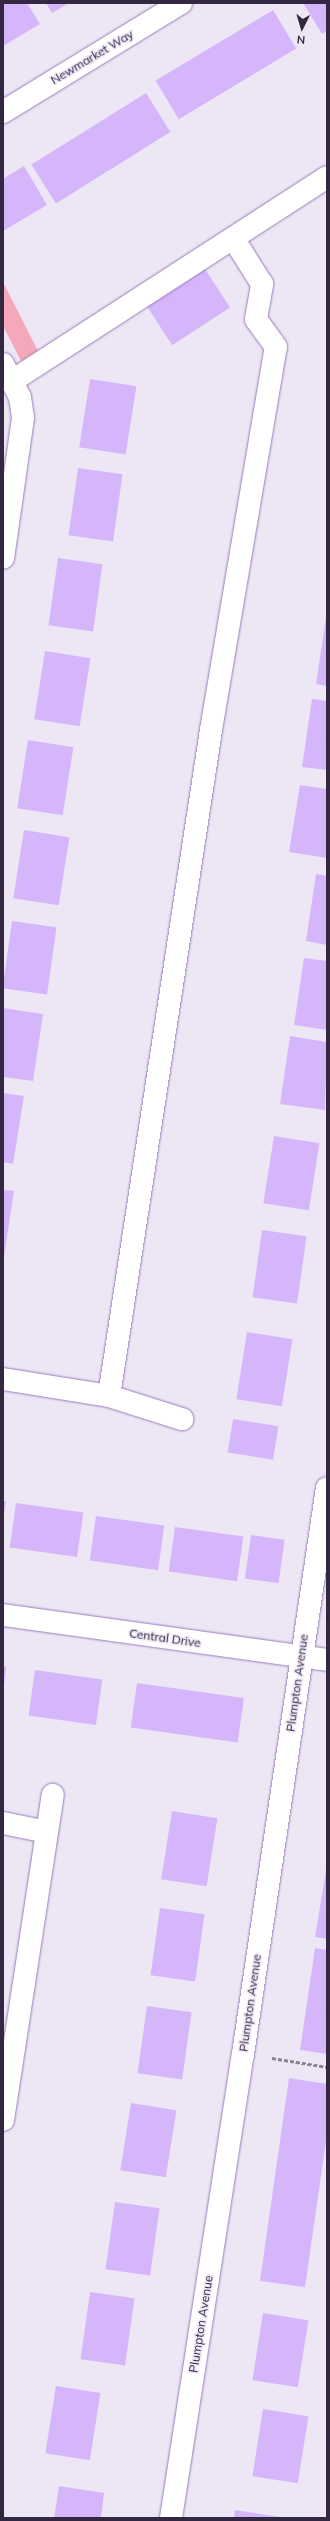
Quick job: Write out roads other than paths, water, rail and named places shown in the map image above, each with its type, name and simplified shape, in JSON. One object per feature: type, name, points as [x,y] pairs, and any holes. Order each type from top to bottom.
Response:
[{"type":"street","name":"Newmarket Way","points":[[3,112],[181,3]]},
{"type":"street","points":[[3,558],[23,418],[20,397],[8,372],[233,238],[327,177]]},
{"type":"street","points":[[110,1396],[212,722],[276,347],[256,319],[262,284],[233,238]]},
{"type":"street","points":[[3,1379],[110,1396],[182,1419]]},
{"type":"street","name":"Plumpton Avenue","points":[[171,2518],[243,2054],[300,1657],[327,1488]]},
{"type":"street","name":"Central Drive","points":[[3,1615],[327,1660]]},
{"type":"street","points":[[3,2120],[53,1795]]},
{"type":"street","points":[[3,1823],[47,1832]]}]
